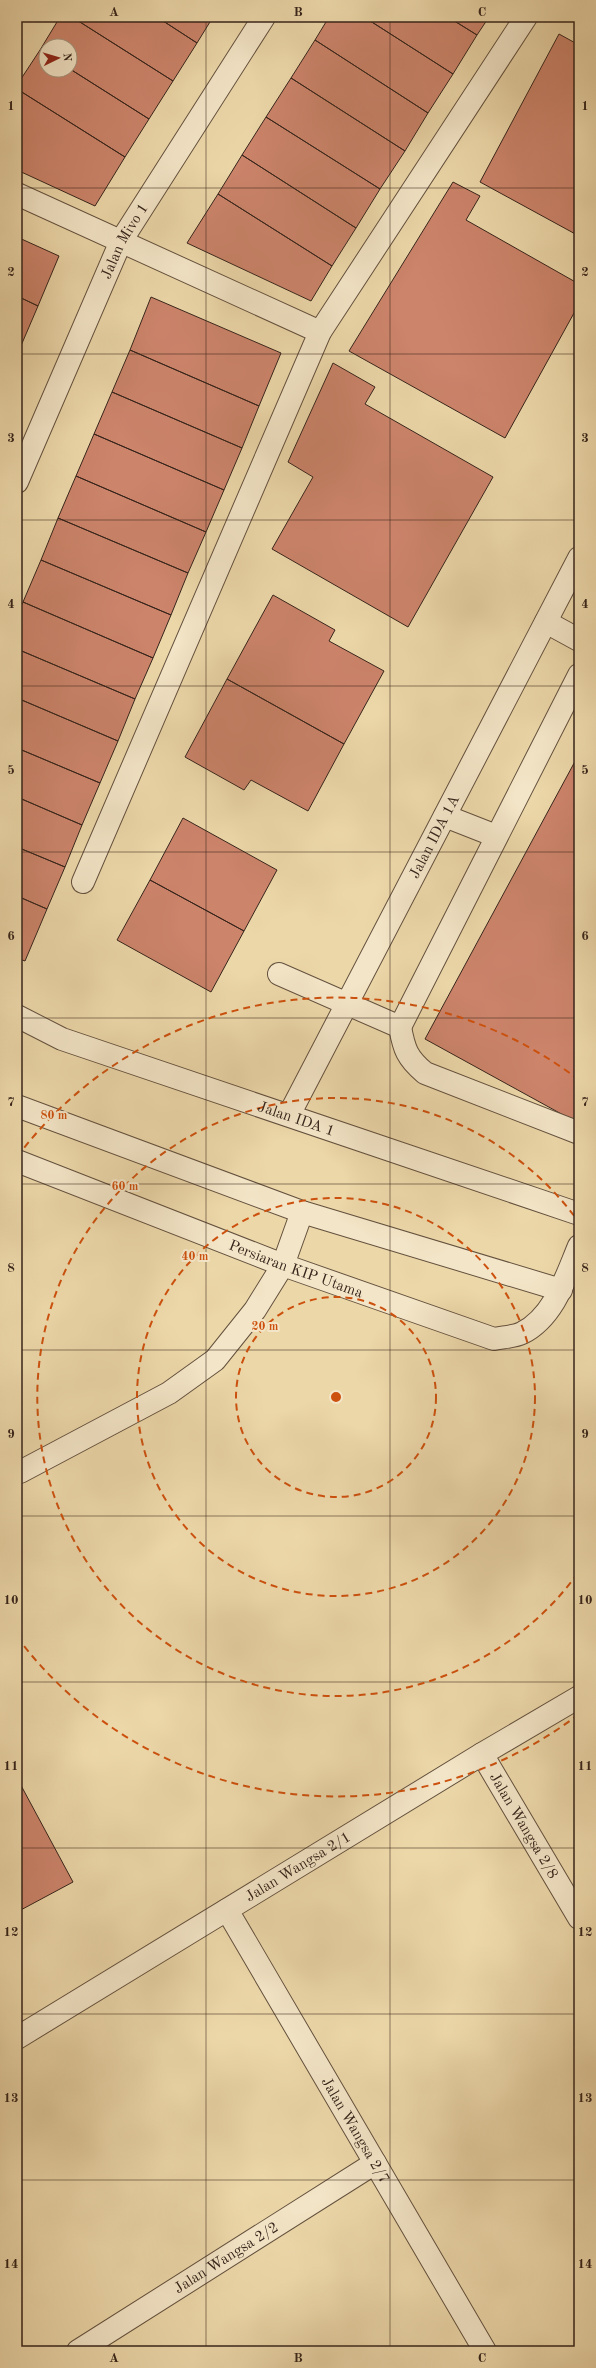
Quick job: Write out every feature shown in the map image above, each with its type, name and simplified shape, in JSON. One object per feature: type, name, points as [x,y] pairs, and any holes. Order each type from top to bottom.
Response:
[{"type":"street","name":"Jalan Mivo 1","points":[[17,482],[121,241],[264,17]]},
{"type":"street","points":[[83,882],[320,332],[526,17]]},
{"type":"street","points":[[17,194],[320,332]]},
{"type":"street","name":"Jalan IDA 1A","points":[[289,1115],[579,558]]},
{"type":"street","points":[[546,622],[579,640]]},
{"type":"street","points":[[579,675],[400,1027],[404,1047],[411,1061],[425,1072],[579,1133]]},
{"type":"street","points":[[445,816],[496,836]]},
{"type":"street","points":[[279,974],[400,1027]]},
{"type":"street","name":"Jalan IDA 1","points":[[17,1016],[62,1039],[579,1214]]},
{"type":"street","points":[[17,1106],[302,1212],[561,1290]]},
{"type":"street","name":"Persiaran KIP Utama","points":[[17,1161],[283,1265],[494,1339],[521,1334],[539,1320],[561,1290],[579,1246]]},
{"type":"street","points":[[20,1472],[169,1393],[215,1360],[255,1310],[283,1265],[302,1212]]},
{"type":"street","name":"Jalan Wangsa 2/1","points":[[17,2038],[482,1754],[579,1697]]},
{"type":"street","name":"Jalan Wangsa 2/8","points":[[482,1754],[579,1918]]},
{"type":"street","name":"Jalan Wangsa 2/7","points":[[227,1910],[485,2351]]},
{"type":"street","name":"Jalan Wangsa 2/2","points":[[78,2351],[375,2163]]},
{"type":"building","points":[[60,17],[72,17],[173,81],[149,119],[78,74],[78,38],[47,38]]},
{"type":"building","points":[[72,17],[157,17],[197,43],[173,81]]},
{"type":"building","points":[[157,17],[213,17],[197,43]]},
{"type":"building","points":[[329,17],[364,17],[453,74],[428,113],[315,40]]},
{"type":"building","points":[[364,17],[448,17],[477,35],[453,74]]},
{"type":"building","points":[[448,17],[489,17],[477,35]]},
{"type":"building","points":[[559,34],[579,45],[579,236],[480,182]]},
{"type":"building","points":[[315,40],[428,113],[405,151],[291,78]]},
{"type":"building","points":[[38,53],[38,78],[78,78],[78,74],[149,119],[125,157],[17,89],[17,85]]},
{"type":"building","points":[[291,78],[405,151],[380,189],[266,117]]},
{"type":"building","points":[[17,89],[125,157],[95,206],[17,170]]},
{"type":"building","points":[[266,117],[380,189],[356,228],[242,155]]},
{"type":"building","points":[[242,155],[356,228],[332,266],[218,194]]},
{"type":"building","points":[[453,182],[480,196],[466,220],[579,284],[579,304],[505,438],[349,351]]},
{"type":"building","points":[[218,194],[332,266],[311,301],[187,243]]},
{"type":"building","points":[[17,237],[59,256],[38,306],[17,296]]},
{"type":"building","points":[[17,296],[38,306],[20,348],[17,347]]},
{"type":"building","points":[[151,297],[281,353],[259,406],[130,350]]},
{"type":"building","points":[[130,350],[259,406],[242,448],[112,392]]},
{"type":"building","points":[[333,363],[375,387],[365,404],[493,477],[408,627],[272,549],[313,477],[288,462]]},
{"type":"building","points":[[112,392],[242,448],[224,490],[94,434]]},
{"type":"building","points":[[94,434],[224,490],[206,532],[76,476]]},
{"type":"building","points":[[76,476],[206,532],[188,573],[58,518]]},
{"type":"building","points":[[58,518],[188,573],[171,615],[41,560]]},
{"type":"building","points":[[41,560],[171,615],[153,658],[23,602]]},
{"type":"building","points":[[273,595],[335,630],[329,641],[384,671],[344,744],[227,679]]},
{"type":"building","points":[[23,602],[153,658],[135,699],[17,649],[17,616]]},
{"type":"building","points":[[17,649],[135,699],[118,741],[17,698]]},
{"type":"building","points":[[227,679],[344,744],[308,811],[251,780],[244,790],[185,757]]},
{"type":"building","points":[[17,698],[118,741],[100,783],[17,748]]},
{"type":"building","points":[[17,748],[100,783],[82,825],[17,797]]},
{"type":"building","points":[[579,754],[579,1116],[576,1122],[425,1039]]},
{"type":"building","points":[[17,797],[82,825],[65,867],[17,847]]},
{"type":"building","points":[[183,818],[277,870],[244,931],[150,880]]},
{"type":"building","points":[[17,847],[65,867],[47,909],[17,896]]},
{"type":"building","points":[[150,880],[244,931],[211,992],[117,940]]},
{"type":"building","points":[[17,896],[47,909],[25,961],[17,958]]},
{"type":"building","points":[[17,1778],[73,1882],[17,1912]]}]
